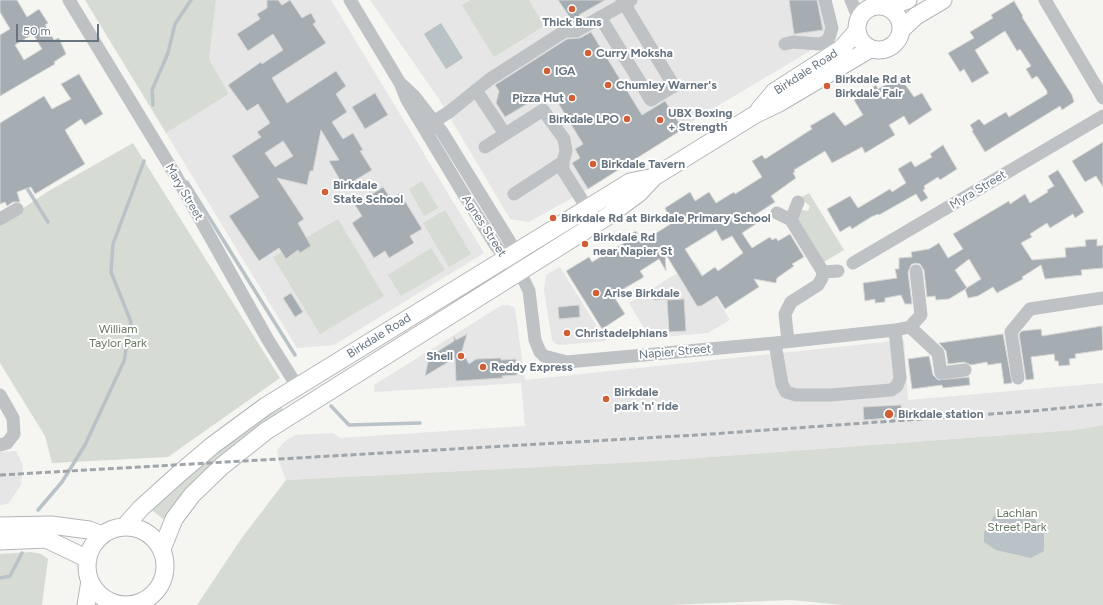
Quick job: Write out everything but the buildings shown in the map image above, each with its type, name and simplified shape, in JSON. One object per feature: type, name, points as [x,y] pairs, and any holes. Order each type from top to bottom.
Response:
[{"type":"main road","points":[[880,4],[898,16],[902,29],[901,36],[891,48],[877,51],[870,49],[859,38],[858,25],[867,10],[880,4],[908,0]]},
{"type":"main road","points":[[902,29],[916,16],[943,0]]},
{"type":"main road","name":"Birkdale Road","points":[[756,114],[774,92],[841,49],[858,25]]},
{"type":"main road","name":"Birkdale Road","points":[[162,549],[174,520],[182,508],[207,480],[242,449],[312,401],[608,216],[640,193],[654,177],[756,114],[783,101],[870,49]]},
{"type":"main road","name":"Birkdale Road","points":[[125,526],[156,494],[213,445],[297,386],[630,182],[654,177]]},
{"type":"main road","points":[[0,526],[51,525],[89,530],[102,535]]},
{"type":"main road","points":[[125,526],[137,528],[147,532],[156,540],[162,549],[166,561],[165,573],[161,584],[154,594],[144,601],[133,605],[120,604],[107,600],[97,592],[90,581],[87,570],[90,550],[102,535],[113,529],[125,526]]},
{"type":"main road","points":[[0,541],[46,539],[88,559]]},
{"type":"main road","points":[[86,605],[90,581]]},
{"type":"street","name":"Mary Street","points":[[69,0],[176,176],[268,340],[297,386]]},
{"type":"street","name":"Agnes Street","points":[[350,0],[400,83],[414,96],[429,125],[520,272]]},
{"type":"street","points":[[785,44],[793,42],[819,44],[826,42],[832,28],[825,0]]},
{"type":"street","points":[[851,0],[858,25]]},
{"type":"street","points":[[1045,0],[1103,98]]},
{"type":"street","points":[[429,125],[490,79],[565,32],[576,31],[626,1],[674,86],[650,100],[600,17]]},
{"type":"street","points":[[476,90],[505,134]]},
{"type":"street","points":[[485,147],[543,110],[564,139],[566,151],[563,162],[563,170],[587,208]]},
{"type":"street","name":"Myra Street","points":[[853,263],[1103,116]]},
{"type":"street","points":[[514,194],[563,162]]},
{"type":"street","points":[[791,220],[798,202]]},
{"type":"street","points":[[0,219],[17,209]]},
{"type":"street","points":[[777,213],[791,220],[823,272],[822,278],[818,284],[791,302],[785,314],[788,341]]},
{"type":"street","points":[[823,272],[838,271]]},
{"type":"street","points":[[916,271],[921,315],[910,326],[938,354],[940,373],[966,370]]},
{"type":"street","name":"Napier Street","points":[[520,272],[529,291],[533,330],[538,348],[544,356],[556,361],[577,361],[775,343],[894,330],[910,326]]},
{"type":"street","points":[[1018,378],[1011,332],[1030,309],[1103,298]]},
{"type":"street","points":[[775,343],[782,384],[786,392],[796,395],[831,395],[891,390],[897,386],[900,378],[894,330]]},
{"type":"street","points":[[0,395],[13,418],[14,434],[7,443],[0,445]]},
{"type":"shaded area","name":"Birkdale State School","points":[[216,0],[331,0],[484,253],[334,345],[297,348],[166,133],[229,94],[209,59]]},
{"type":"shaded area","points":[[370,0],[831,0],[836,27],[815,48],[709,111],[588,189],[529,222],[510,219],[439,99]]},
{"type":"shaded area","points":[[441,23],[463,58],[446,69],[424,34]]},
{"type":"shaded area","points":[[695,262],[730,320],[708,333],[650,338],[629,303]]},
{"type":"shaded area","points":[[560,267],[606,341],[561,345],[556,344],[552,340],[544,290],[546,275]]},
{"type":"shaded area","points":[[502,305],[509,305],[515,308],[525,380],[904,340],[908,400],[1103,383],[1103,425],[1074,430],[657,461],[286,480],[279,462],[277,450],[284,442],[295,435],[334,433],[339,438],[525,426],[521,383],[374,392],[374,385]]},
{"type":"shaded area","points":[[16,451],[23,465],[21,485],[8,504],[0,505],[0,452]]},
{"type":"shaded area","points":[[996,513],[1034,518],[1044,534],[1044,551],[1031,558],[996,550],[984,542],[984,532]]},
{"type":"green space","points":[[85,0],[216,0],[209,59],[229,94],[166,133]]},
{"type":"green space","points":[[471,0],[529,0],[544,26],[494,57],[462,5]]},
{"type":"green space","name":"William Taylor Park","points":[[133,143],[280,378],[168,457],[52,463],[45,436],[0,363],[0,224],[47,192]]},
{"type":"green space","points":[[422,181],[438,208],[424,216],[409,189]]},
{"type":"green space","points":[[809,193],[844,250],[822,263],[795,219],[797,212],[804,210],[808,211],[810,206],[800,198]]},
{"type":"green space","points":[[445,210],[471,254],[449,267],[423,223]]},
{"type":"green space","points":[[338,219],[384,296],[320,334],[273,257]]},
{"type":"green space","points":[[431,248],[445,270],[401,296],[388,275]]},
{"type":"green space","points":[[280,405],[284,411],[166,521],[150,509],[192,470]]},
{"type":"green space","name":"Lachlan Street Park","points":[[1103,425],[1103,605],[843,605],[791,600],[670,605],[197,605],[241,539],[286,480],[657,461],[1074,430]]},
{"type":"green space","points":[[31,552],[41,554],[48,559],[42,605],[0,605],[0,554]]},
{"type":"waterway","points":[[153,105],[152,90],[168,53],[175,24],[191,0]]},
{"type":"waterway","points":[[38,510],[62,482],[85,445],[124,361],[131,322],[111,272],[113,244],[144,161]]},
{"type":"waterway","points":[[187,182],[295,355]]},
{"type":"waterway","points":[[25,185],[48,222]]},
{"type":"waterway","points":[[331,406],[349,425],[420,423]]},
{"type":"waterway","points":[[0,578],[10,576],[22,553]]},
{"type":"railway","points":[[0,475],[697,435],[1033,411],[1103,404]]},
{"type":"place","name":"Thick Buns","points":[[572,9]]},
{"type":"place","name":"Curry Moksha","points":[[588,53]]},
{"type":"place","name":"IGA","points":[[547,71]]},
{"type":"place","name":"Chumley Warner's","points":[[608,85]]},
{"type":"place","name":"Birkdale Rd at Birkdale Fair","points":[[827,86]]},
{"type":"place","name":"Pizza Hut","points":[[572,98]]},
{"type":"place","name":"Birkdale LPO","points":[[627,119]]},
{"type":"place","name":"UBX Boxing + Strength","points":[[660,120]]},
{"type":"place","name":"Birkdale Tavern","points":[[593,164]]},
{"type":"place","name":"Birkdale State School","points":[[325,192]]},
{"type":"place","name":"Birkdale Rd at Birkdale Primary School","points":[[553,218]]},
{"type":"place","name":"Birkdale Rd near Napier St","points":[[585,244]]},
{"type":"place","name":"Arise Birkdale","points":[[596,293]]},
{"type":"place","name":"Christadelphians","points":[[567,333]]},
{"type":"place","name":"Shell","points":[[461,356]]},
{"type":"place","name":"Reddy Express","points":[[483,367]]},
{"type":"place","name":"Birkdale park 'n' ride","points":[[606,399]]},
{"type":"place","name":"Birkdale station","points":[[889,414]]}]
